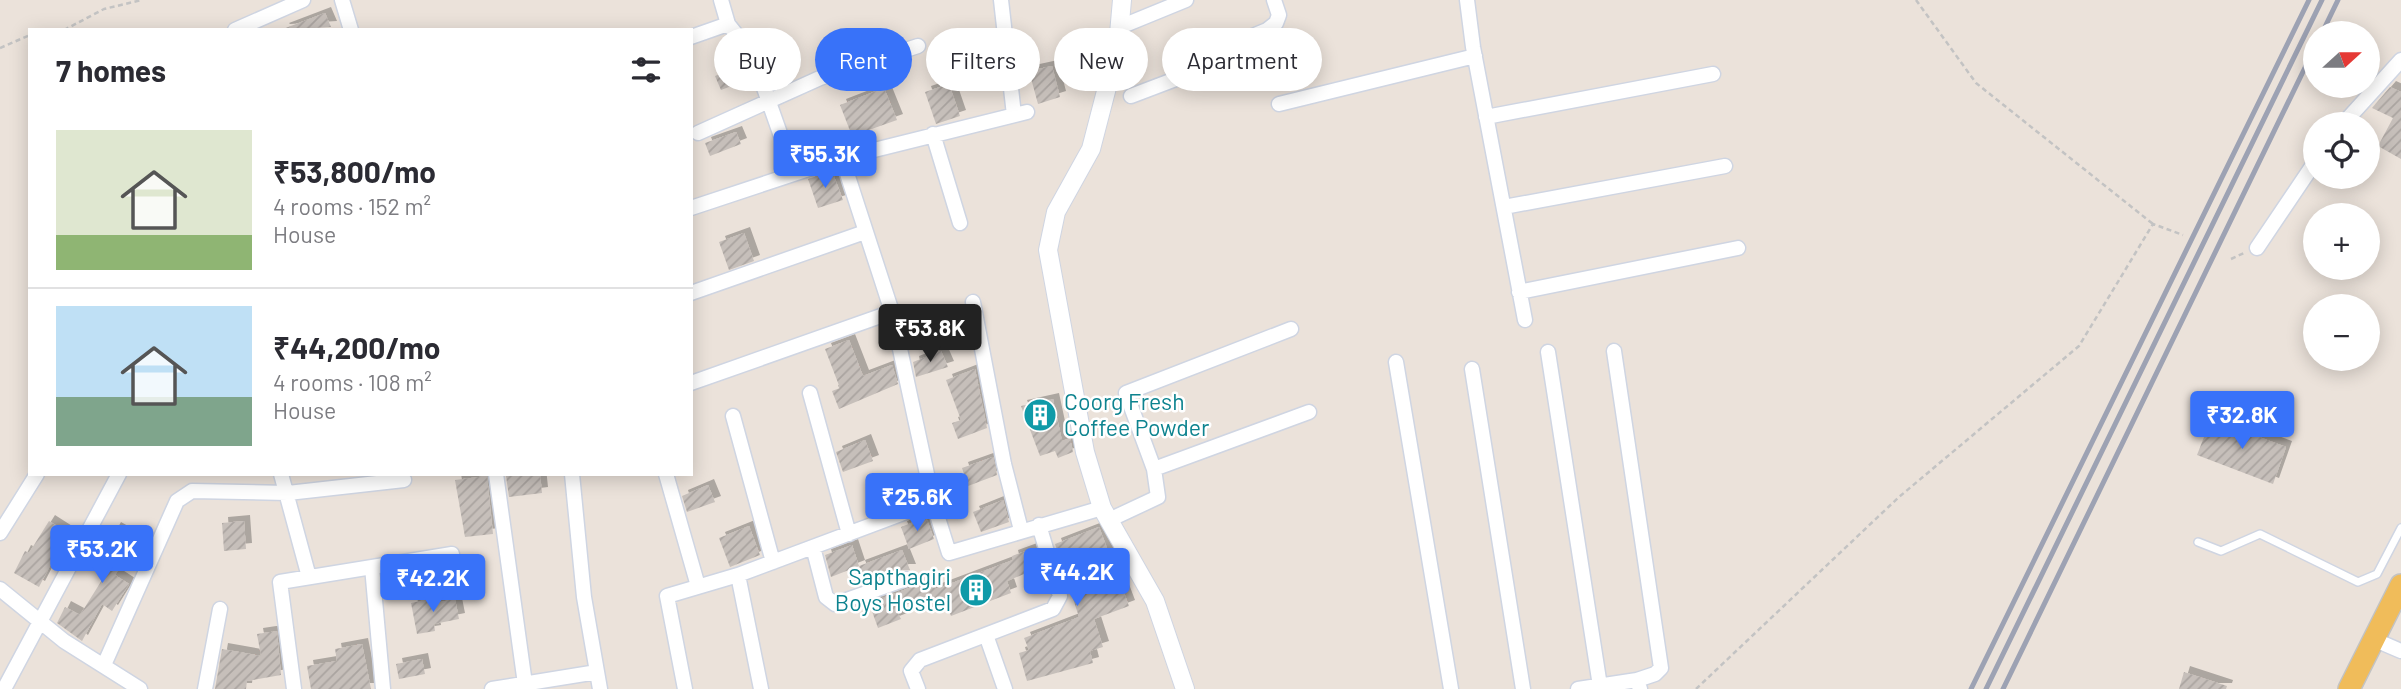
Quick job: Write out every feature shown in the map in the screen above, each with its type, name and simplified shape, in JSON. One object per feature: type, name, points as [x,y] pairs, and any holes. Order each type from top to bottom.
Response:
[{"type":"main road","points":[[2349,689],[2401,585]]},
{"type":"street","points":[[239,28],[303,0]]},
{"type":"street","points":[[342,0],[350,28]]},
{"type":"street","points":[[721,0],[728,24],[752,54],[794,173]]},
{"type":"street","points":[[693,207],[842,158],[1021,113],[1001,0]]},
{"type":"street","points":[[1122,0],[1120,27],[1091,149],[1056,212],[1048,250],[1086,452],[1106,514],[1155,601],[1185,689]]},
{"type":"street","points":[[1120,27],[1186,0]]},
{"type":"street","points":[[1131,96],[1210,66],[1221,49],[1267,30],[1276,23],[1279,15],[1274,0]]},
{"type":"street","points":[[1468,0],[1475,56],[1525,320]]},
{"type":"street","points":[[693,36],[728,24]]},
{"type":"street","points":[[698,133],[820,78],[919,46]]},
{"type":"street","points":[[1279,104],[1475,56]]},
{"type":"street","points":[[2355,112],[2398,68]]},
{"type":"street","points":[[1486,117],[1713,74]]},
{"type":"street","points":[[933,134],[960,223]]},
{"type":"street","points":[[842,158],[892,312],[933,502],[949,552],[1039,525],[1106,514],[1158,497],[1154,469],[1126,393],[1291,329]]},
{"type":"street","points":[[1504,207],[1725,166]]},
{"type":"street","points":[[2257,248],[2303,180]]},
{"type":"street","points":[[693,292],[865,232]]},
{"type":"street","points":[[1519,292],[1738,248]]},
{"type":"street","points":[[972,302],[1004,464],[1021,530]]},
{"type":"street","points":[[693,382],[892,312]]},
{"type":"street","points":[[1578,689],[1638,685],[1661,668],[1614,351]]},
{"type":"street","points":[[1548,352],[1600,686]]},
{"type":"street","points":[[1396,362],[1451,689]]},
{"type":"street","points":[[1472,369],[1522,689]]},
{"type":"street","points":[[810,393],[849,534]]},
{"type":"street","points":[[1154,469],[1308,412]]},
{"type":"street","points":[[733,416],[774,562]]},
{"type":"street","points":[[0,533],[36,476]]},
{"type":"street","points":[[4,689],[118,476]]},
{"type":"street","points":[[282,476],[309,577]]},
{"type":"street","points":[[495,476],[525,684]]},
{"type":"street","points":[[572,476],[583,597],[600,689]]},
{"type":"street","points":[[667,476],[698,586]]},
{"type":"street","points":[[104,665],[177,501],[192,492],[288,493],[404,480]]},
{"type":"street","points":[[685,689],[667,596],[738,575],[933,502]]},
{"type":"street","points":[[918,689],[911,671],[914,664],[1053,609],[1059,603],[1060,596],[1039,525]]},
{"type":"street","points":[[813,547],[826,597],[835,604],[905,579]]},
{"type":"street","points":[[294,689],[280,582],[453,554]]},
{"type":"street","points":[[372,567],[383,689]]},
{"type":"street","points":[[738,575],[761,689]]},
{"type":"street","points":[[0,589],[38,622],[140,689]]},
{"type":"street","points":[[205,689],[220,609]]},
{"type":"street","points":[[986,635],[1004,689]]},
{"type":"street","points":[[2373,639],[2401,651]]},
{"type":"street","points":[[492,689],[597,673]]},
{"type":"lane","points":[[2198,542],[2221,551],[2260,534],[2358,582],[2377,574],[2401,528]]},
{"type":"path","points":[[68,28],[104,9],[142,0]]},
{"type":"path","points":[[1916,0],[1976,83],[2153,224],[2183,235]]},
{"type":"path","points":[[0,48],[28,36]]},
{"type":"path","points":[[1696,689],[1899,497],[2079,346],[2153,224]]},
{"type":"building","points":[[325,13],[331,27],[315,28],[286,28]]},
{"type":"building","points":[[1052,66],[1054,91],[1058,91],[1060,97],[1038,104],[1034,91],[1040,91],[1040,69]]},
{"type":"building","points":[[2390,87],[2401,92],[2401,159],[2380,147],[2393,118],[2372,108]]},
{"type":"building","points":[[876,91],[885,91],[897,120],[852,136],[840,105]]},
{"type":"building","points":[[951,91],[960,116],[936,124],[925,92]]},
{"type":"building","points":[[736,132],[741,144],[710,156],[705,143]]},
{"type":"building","points":[[832,171],[843,200],[818,208],[808,179]]},
{"type":"building","points":[[744,233],[754,261],[729,270],[719,242]]},
{"type":"building","points":[[966,319],[970,336],[946,345],[939,329]]},
{"type":"building","points":[[849,340],[863,376],[892,365],[898,384],[839,409],[832,391],[840,388],[825,349]]},
{"type":"building","points":[[941,351],[948,367],[916,377],[913,362]]},
{"type":"building","points":[[975,369],[987,428],[958,439],[952,423],[961,420],[946,380]]},
{"type":"building","points":[[1053,399],[1062,441],[1070,438],[1073,452],[1058,458],[1055,451],[1040,456],[1021,406]]},
{"type":"building","points":[[2211,419],[2286,447],[2273,484],[2197,455]]},
{"type":"building","points":[[865,440],[873,461],[843,472],[836,452]]},
{"type":"building","points":[[993,457],[997,475],[968,486],[962,468]]},
{"type":"building","points":[[487,476],[493,534],[465,537],[455,480]]},
{"type":"building","points":[[506,476],[540,476],[542,493],[509,497]]},
{"type":"building","points":[[708,485],[715,502],[687,512],[682,496]]},
{"type":"building","points":[[1003,500],[1009,522],[981,532],[973,512]]},
{"type":"building","points":[[926,517],[934,539],[909,549],[901,527]]},
{"type":"building","points":[[49,521],[74,537],[63,558],[56,554],[39,587],[14,573],[25,551],[29,553]]},
{"type":"building","points":[[244,521],[246,549],[224,551],[222,523]]},
{"type":"building","points":[[749,526],[760,555],[730,567],[719,538]]},
{"type":"building","points":[[1099,527],[1129,606],[1094,619],[1103,647],[1090,651],[1093,663],[1027,681],[1019,653],[1029,650],[1024,638],[1079,617],[1055,544]]},
{"type":"building","points":[[115,528],[136,540],[115,575],[129,584],[112,611],[102,604],[82,641],[57,623],[65,607],[80,615],[107,572],[90,561],[99,547],[103,550]]},
{"type":"building","points":[[852,545],[859,566],[831,577],[825,555]]},
{"type":"building","name":"Sapthagiri Boys Hostel","points":[[1034,548],[1041,567],[1007,581],[1011,593],[951,616],[946,603],[926,611],[917,588],[933,581],[936,589],[1013,560],[1012,556]]},
{"type":"building","points":[[902,550],[910,570],[866,583],[859,566]]},
{"type":"building","points":[[915,583],[921,599],[896,609],[901,619],[878,628],[869,603],[909,588]]},
{"type":"building","points":[[430,599],[431,604],[455,599],[459,619],[434,624],[435,631],[417,634],[411,603]]},
{"type":"building","points":[[277,631],[281,675],[247,681],[246,689],[215,689],[222,649],[261,656],[257,634]]},
{"type":"building","points":[[362,644],[371,689],[311,689],[307,666],[337,661],[335,649]]},
{"type":"building","points":[[422,659],[425,674],[399,679],[396,664]]},
{"type":"building","points":[[2184,672],[2227,686],[2226,689],[2179,689]]},
{"type":"railway","points":[[1971,689],[2309,0]]},
{"type":"railway","points":[[1986,689],[2322,0]]},
{"type":"railway","points":[[2328,21],[2338,0]]},
{"type":"railway","points":[[2003,689],[2303,72]]},
{"type":"place","name":"Coorg Fresh Coffee Powder","points":[[1040,415]]},
{"type":"place","name":"Sapthagiri Boys Hostel","points":[[976,590]]}]
